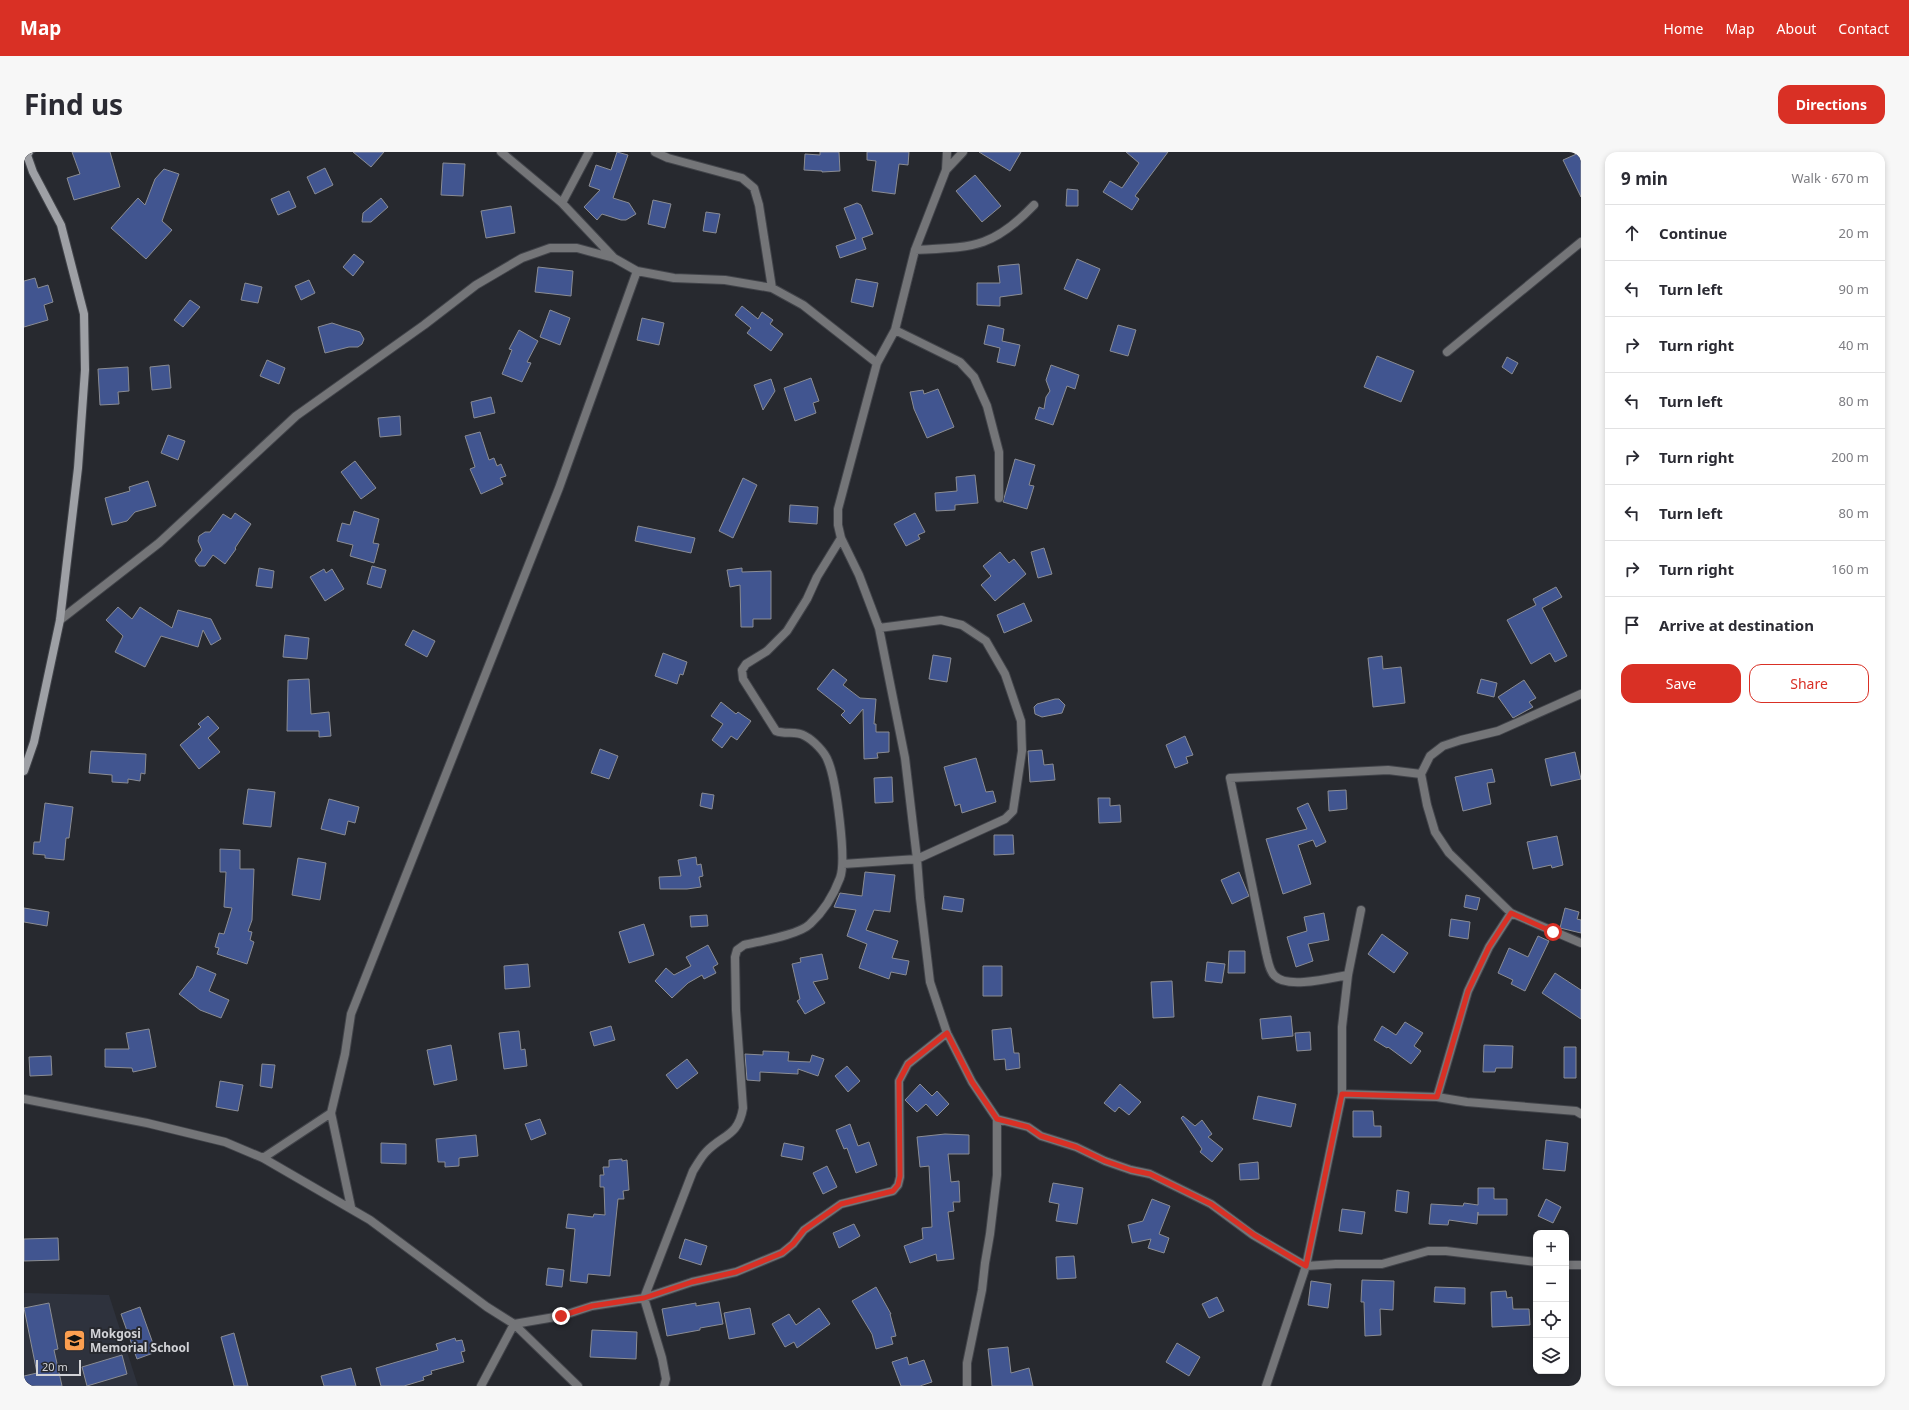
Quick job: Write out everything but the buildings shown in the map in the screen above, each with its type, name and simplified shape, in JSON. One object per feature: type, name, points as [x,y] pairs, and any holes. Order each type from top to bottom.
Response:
[{"type":"street","points":[[501,152],[562,203],[614,258],[637,272],[674,278],[725,280],[772,288],[803,305],[877,363]]},
{"type":"street","points":[[562,203],[589,152]]},
{"type":"street","points":[[654,152],[668,158],[742,178],[754,188],[759,205],[772,288]]},
{"type":"street","points":[[948,152],[946,170],[915,250],[895,330],[877,363],[838,509],[838,525],[841,538],[859,575],[879,628],[904,758],[917,858],[930,982],[947,1033],[972,1082],[997,1119],[997,1175],[982,1290],[967,1363],[967,1386]]},
{"type":"street","points":[[946,170],[963,152]]},
{"type":"street","points":[[24,771],[34,742],[60,620],[78,468],[85,370],[84,314],[61,225],[33,172],[26,155]]},
{"type":"street","points":[[915,250],[966,248],[992,240],[1016,222],[1034,205]]},
{"type":"street","points":[[1447,352],[1581,242]]},
{"type":"street","points":[[60,620],[159,543],[296,416],[424,326],[476,286],[522,258],[550,248],[578,248],[614,258]]},
{"type":"street","points":[[351,1207],[331,1113],[345,1054],[351,1014],[559,488],[637,272]]},
{"type":"street","points":[[895,330],[960,362],[974,378],[987,406],[999,452],[999,498]]},
{"type":"street","points":[[664,1386],[666,1379],[662,1358],[644,1298],[693,1171],[706,1152],[733,1132],[741,1120],[743,1108],[736,1010],[735,957],[737,950],[744,945],[799,931],[809,925],[826,905],[840,878],[843,864],[839,815],[828,760],[819,748],[806,736],[794,732],[781,733],[776,731],[743,679],[742,670],[746,664],[767,651],[787,631],[807,599],[817,577],[841,538]]},
{"type":"street","points":[[843,864],[917,858],[1005,819],[1012,811],[1022,751],[1021,721],[1005,674],[986,641],[962,625],[941,620],[879,628]]},
{"type":"street","points":[[1581,694],[1498,731],[1443,746],[1430,756],[1421,774],[1426,805],[1435,832],[1450,853],[1511,913],[1581,943]]},
{"type":"street","points":[[1348,975],[1297,982],[1282,981],[1272,973],[1266,953],[1230,778],[1388,770],[1421,774]]},
{"type":"street","points":[[1266,1386],[1306,1266],[1342,1094],[1342,1028],[1348,975],[1361,910]]},
{"type":"street","points":[[1437,1097],[1468,991],[1489,947],[1511,913]]},
{"type":"street","points":[[514,1324],[561,1316],[592,1306],[644,1298],[692,1282],[736,1272],[782,1253],[793,1244],[804,1230],[841,1204],[893,1191],[898,1185],[900,1176],[899,1081],[908,1064],[947,1033]]},
{"type":"street","points":[[1342,1094],[1437,1097],[1467,1102],[1579,1110]]},
{"type":"street","points":[[24,1099],[147,1123],[225,1142],[262,1158],[351,1207],[370,1220],[487,1307],[514,1324],[578,1386]]},
{"type":"street","points":[[262,1158],[331,1113]]},
{"type":"street","points":[[997,1119],[1028,1127],[1041,1136],[1076,1147],[1105,1161],[1131,1170],[1150,1174],[1211,1204],[1254,1235],[1306,1266],[1336,1264],[1382,1264],[1428,1251],[1446,1251],[1533,1262]]},
{"type":"street","points":[[1569,1264],[1581,1265]]},
{"type":"street","points":[[481,1386],[514,1324]]},
{"type":"shaded area","name":"Mokgosi Memorial School","points":[[24,1293],[109,1295],[138,1386],[24,1386]]},
{"type":"place","name":"Mokgosi Memorial School","points":[[74,1340]]},
{"type":"route","points":[[561,1316],[592,1306],[644,1298],[692,1282],[736,1272],[782,1253],[793,1244],[804,1230],[841,1204],[893,1191],[898,1185],[900,1176],[899,1081],[908,1064],[947,1033],[972,1082],[997,1119],[1028,1127],[1041,1136],[1076,1147],[1105,1161],[1131,1170],[1150,1174],[1211,1204],[1234,1222],[1306,1266],[1342,1094],[1437,1097],[1468,991],[1489,947],[1511,913],[1553,932]]}]
